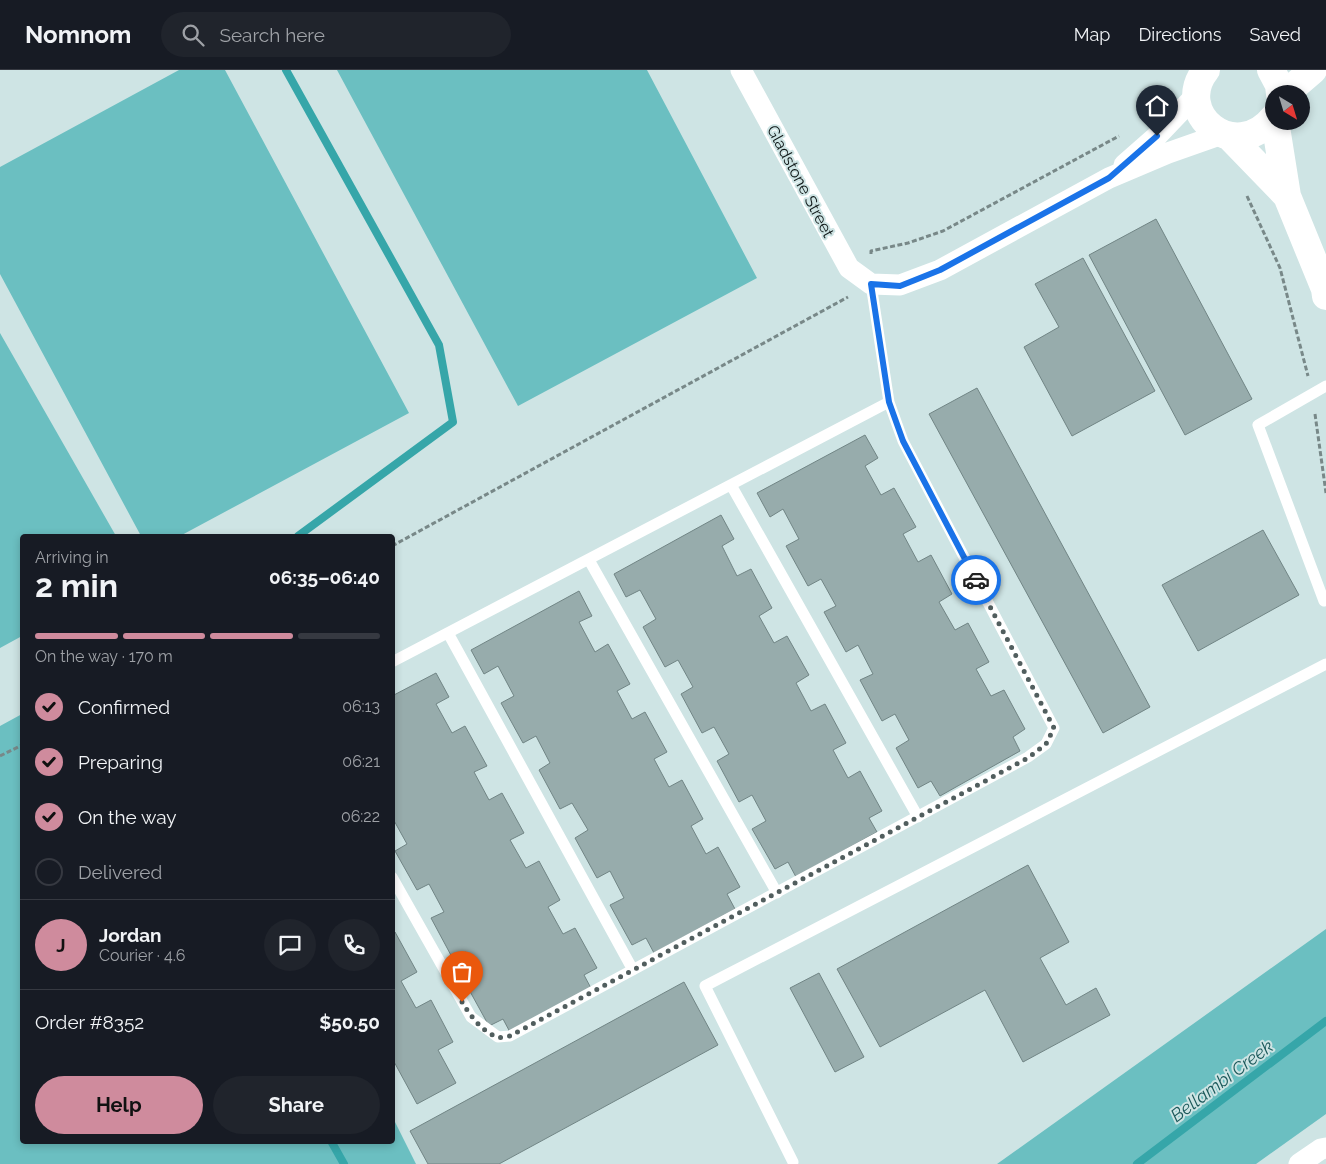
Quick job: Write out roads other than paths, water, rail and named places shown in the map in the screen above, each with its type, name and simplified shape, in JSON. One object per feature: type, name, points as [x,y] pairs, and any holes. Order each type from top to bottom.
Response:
[{"type":"main road","points":[[1271,70],[1279,85]]},
{"type":"main road","points":[[1296,85],[1313,70]]},
{"type":"main road","points":[[1199,80],[1198,107],[1203,118],[1212,128],[1226,135],[1287,196]]},
{"type":"main road","points":[[1226,135],[1243,137],[1255,134],[1265,128]]},
{"type":"main road","points":[[1276,130],[1287,196],[1325,289],[1326,296]]},
{"type":"street","name":"Gladstone Street","points":[[741,70],[848,268],[871,284]]},
{"type":"street","points":[[1109,178],[1157,136],[1199,80]]},
{"type":"street","points":[[871,284],[900,286],[940,270],[1109,178],[1168,153],[1226,135]]},
{"type":"street","points":[[1299,1164],[1321,1149],[1326,1148]]},
{"type":"lane","points":[[395,882],[471,1017],[498,1037],[510,1036],[1028,758],[1046,744],[1054,728],[903,441],[889,402],[871,284]]},
{"type":"lane","points":[[1326,386],[1258,425],[1324,601],[1326,600]]},
{"type":"lane","points":[[395,660],[889,402]]},
{"type":"lane","points":[[731,485],[918,817]]},
{"type":"lane","points":[[589,560],[777,893]]},
{"type":"lane","points":[[448,633],[633,970]]},
{"type":"lane","points":[[793,1162],[705,986],[1326,664]]},
{"type":"waterway","points":[[286,70],[439,345],[453,422],[301,534]]},
{"type":"waterway","name":"Bellambi Creek","points":[[1137,1164],[1326,1021]]},
{"type":"waterway","points":[[333,1144],[344,1164]]}]
